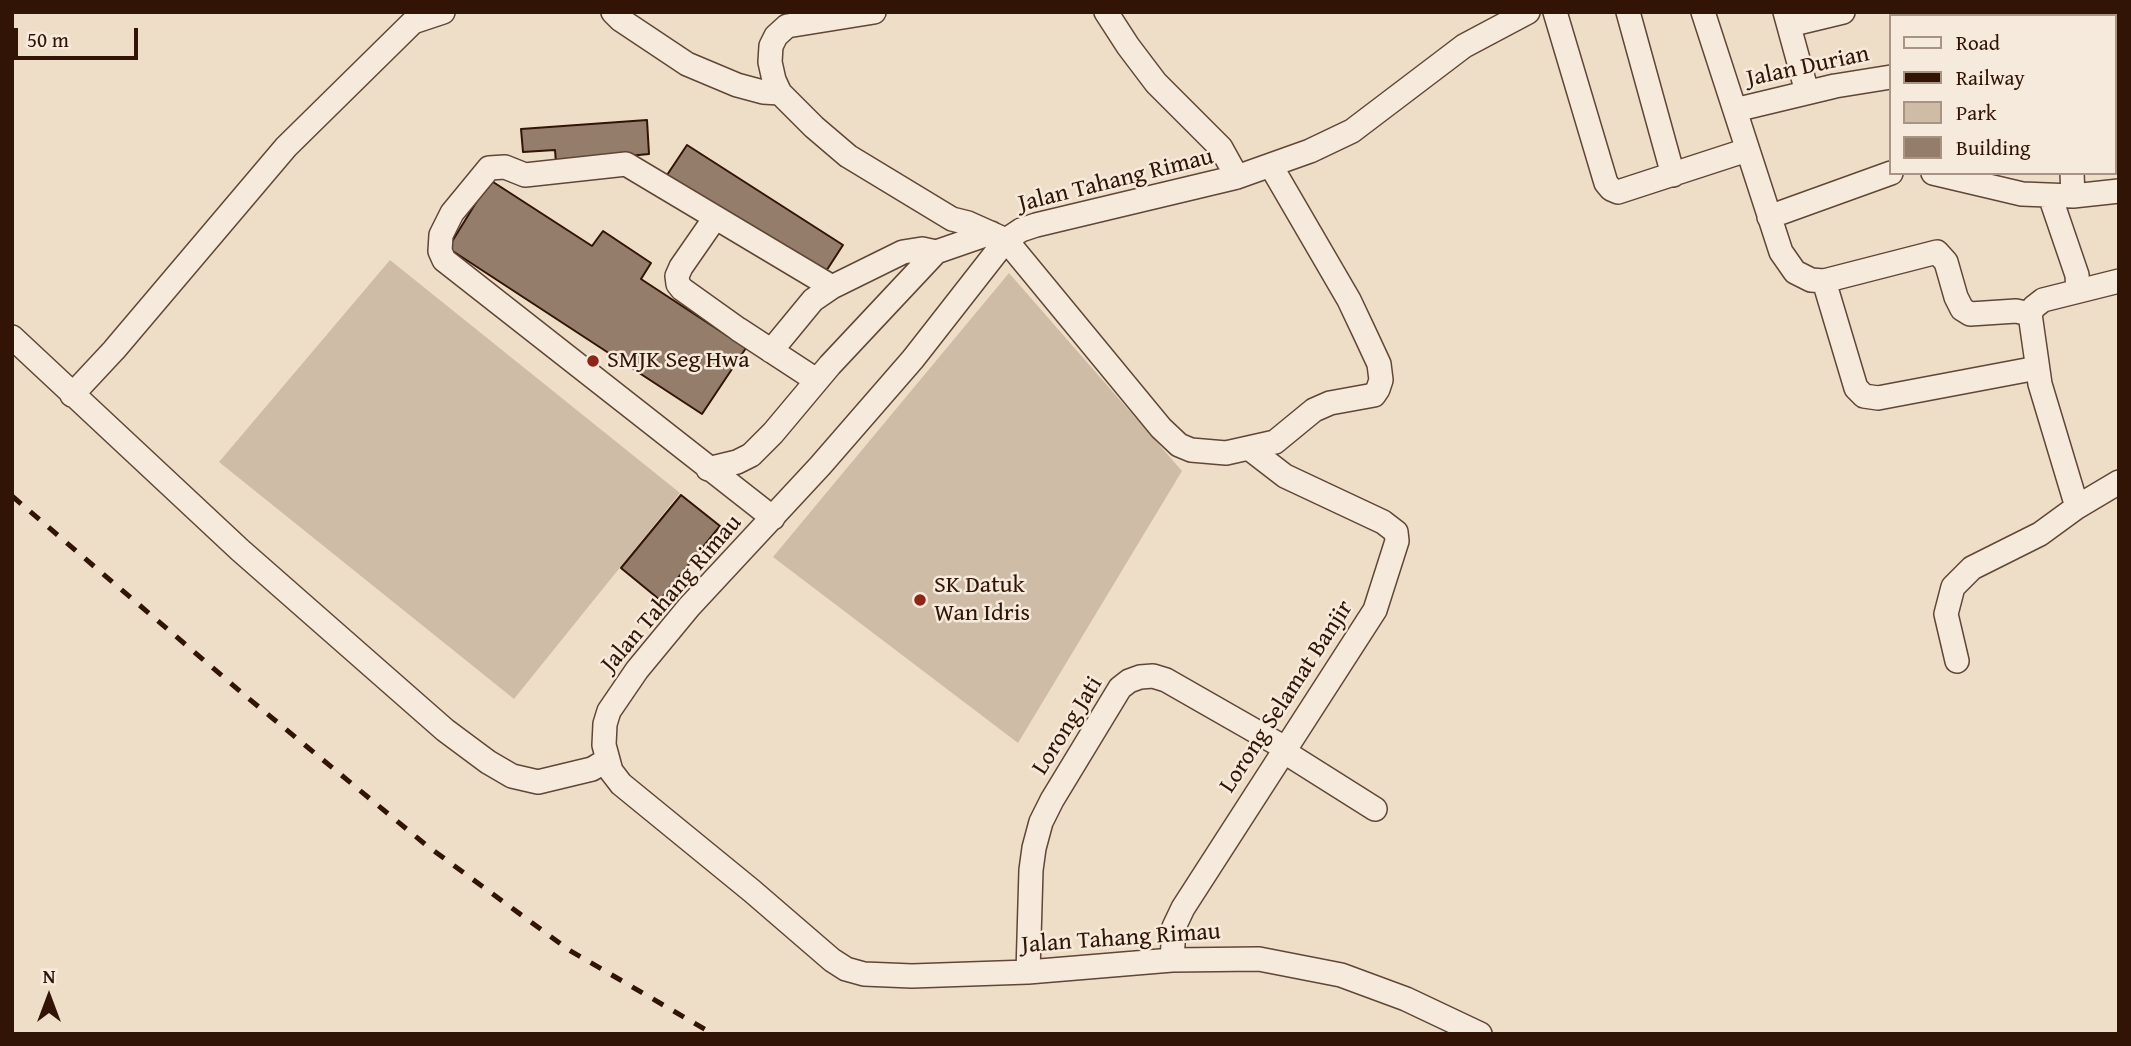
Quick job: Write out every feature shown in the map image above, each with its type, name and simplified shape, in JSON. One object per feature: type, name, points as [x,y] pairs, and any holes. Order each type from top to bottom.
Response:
[{"type":"street","points":[[72,395],[123,340],[286,147],[413,22],[443,12]]},
{"type":"street","points":[[613,12],[687,64],[737,85],[763,92],[780,93]]},
{"type":"street","points":[[874,12],[788,26],[776,36],[771,46],[770,62],[780,93],[848,156],[952,219],[999,237],[1161,428],[1179,445],[1206,453],[1226,453],[1276,442],[1322,406],[1374,395],[1381,380],[1378,364],[1349,300],[1271,166]]},
{"type":"street","points":[[1106,12],[1156,83],[1221,148],[1237,177]]},
{"type":"street","name":"Jalan Tahang Rimau","points":[[1480,1034],[1406,999],[1341,975],[1259,959],[1172,960],[1028,972],[912,976],[864,974],[846,969],[621,783],[607,760],[604,746],[605,724],[615,700],[689,607],[773,518],[913,359],[999,237],[1036,225],[1237,177],[1310,151],[1352,131],[1464,46],[1528,12]]},
{"type":"street","points":[[1555,12],[1606,183],[1611,189],[1618,192],[1747,150]]},
{"type":"street","points":[[1628,12],[1672,175]]},
{"type":"street","points":[[1703,12],[1781,252],[1796,272],[1811,280],[1824,281],[1937,252],[1946,262],[1962,309],[1970,314],[2016,311],[2030,314]]},
{"type":"street","points":[[1807,92],[1787,19],[1843,12]]},
{"type":"street","name":"Jalan Durian","points":[[1735,110],[1807,92],[1890,77]]},
{"type":"street","points":[[773,518],[444,260],[440,251],[441,235],[452,213],[489,169],[505,167],[525,175],[626,163],[832,287]]},
{"type":"street","points":[[1769,217],[1890,173]]},
{"type":"street","points":[[1941,175],[2022,194],[2050,196],[2073,185],[2119,191]]},
{"type":"street","points":[[2050,196],[2074,263],[2078,291]]},
{"type":"street","points":[[715,218],[681,267],[677,276],[678,284],[816,380]]},
{"type":"street","points":[[771,351],[813,300],[832,287],[904,252],[922,249],[936,252],[999,237]]},
{"type":"street","points":[[708,469],[737,462],[751,455],[774,433],[816,380],[936,252]]},
{"type":"street","points":[[1824,281],[1856,388],[1864,396],[1878,398],[2037,368]]},
{"type":"street","points":[[2077,507],[2047,411],[2037,368],[2030,314],[2043,300],[2119,281]]},
{"type":"street","points":[[12,337],[240,550],[445,730],[488,762],[512,776],[538,782],[564,778],[592,769],[607,760]]},
{"type":"street","name":"Lorong Selamat Banjir","points":[[1172,960],[1174,927],[1183,908],[1375,610],[1397,541],[1396,532],[1383,522],[1284,476],[1250,449]]},
{"type":"street","points":[[1958,661],[1946,614],[1953,587],[1972,568],[2040,534],[2077,507],[2119,482]]},
{"type":"street","name":"Lorong Jati","points":[[1028,972],[1031,870],[1041,822],[1120,688],[1129,681],[1153,676],[1166,680],[1284,750],[1375,809]]},
{"type":"green space","points":[[390,260],[680,493],[514,699],[219,462]]},
{"type":"green space","points":[[1009,273],[1182,471],[1018,743],[773,557]]},
{"type":"building","points":[[647,120],[649,154],[556,163],[555,150],[523,152],[521,129]]},
{"type":"building","points":[[687,145],[843,245],[823,276],[667,175]]},
{"type":"building","points":[[490,180],[592,246],[603,231],[651,263],[641,279],[746,348],[702,414],[448,248]]},
{"type":"building","points":[[681,495],[720,526],[660,600],[621,568]]},
{"type":"railway","points":[[12,496],[248,698],[426,845],[569,950],[713,1034]]},
{"type":"place","name":"SMJK Seg Hwa","points":[[593,361]]},
{"type":"place","name":"SK Datuk Wan Idris","points":[[920,600]]}]
